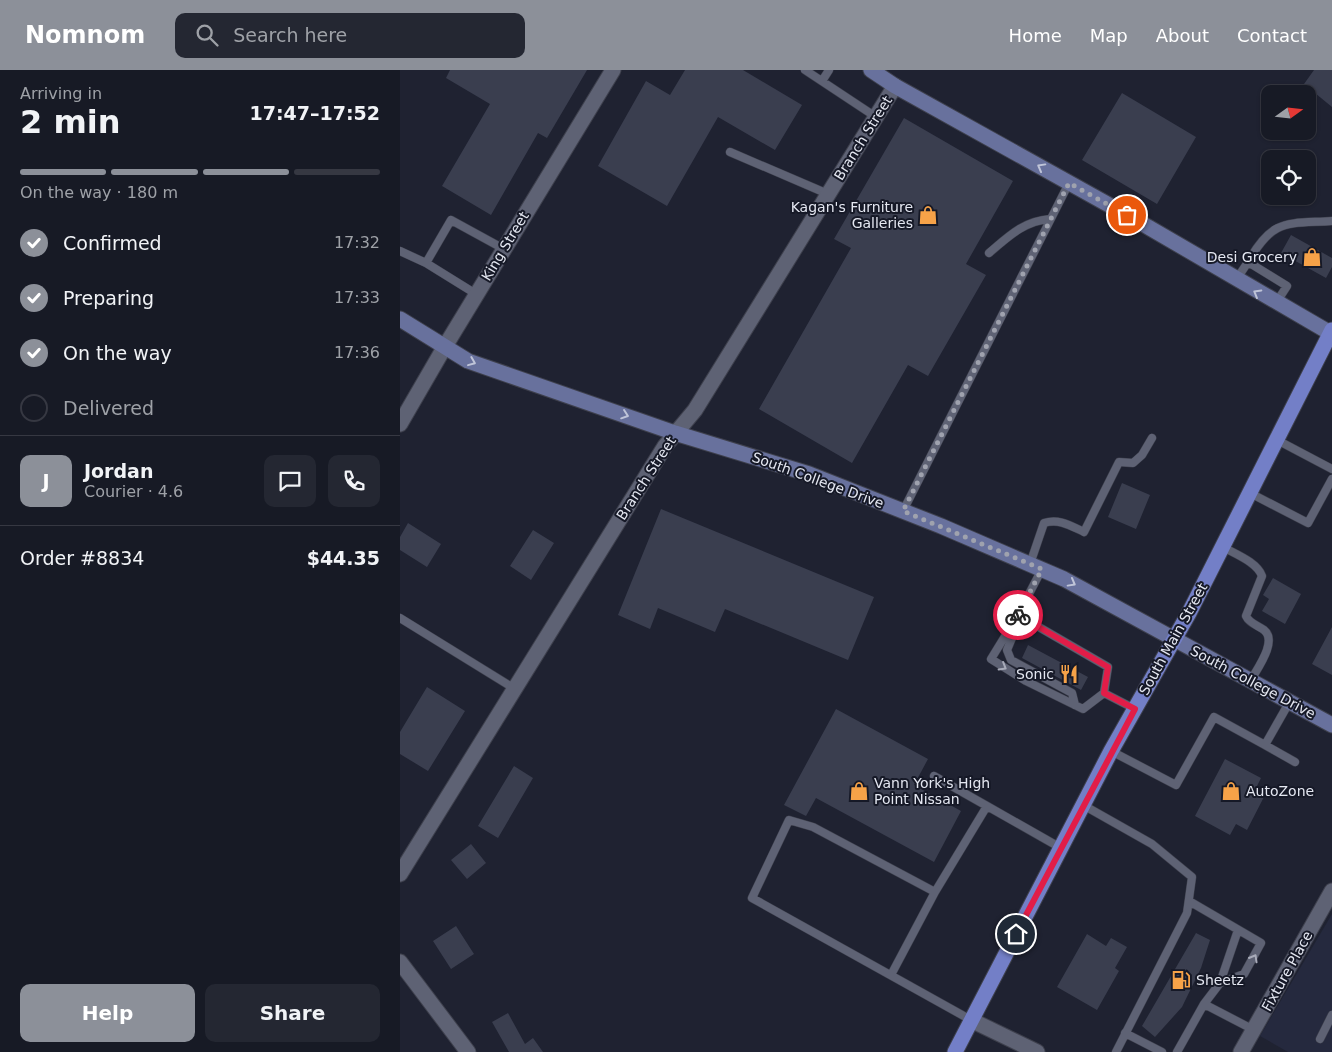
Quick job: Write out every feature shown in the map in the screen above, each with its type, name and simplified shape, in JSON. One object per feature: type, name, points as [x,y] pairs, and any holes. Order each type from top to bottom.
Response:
[{"type":"main road","points":[[871,70],[895,86],[1069,183],[1276,304],[1331,333]]},
{"type":"main road","name":"South College Drive","points":[[400,319],[444,348],[468,361],[675,432],[809,474],[903,511],[1064,579],[1332,724]]},
{"type":"main road","name":"South Main Street","points":[[954,1052],[1083,805],[1223,547],[1331,333]]},
{"type":"street","name":"King Street","points":[[400,424],[476,294],[613,70]]},
{"type":"street","name":"Branch Street","points":[[400,874],[675,432],[695,410],[895,86]]},
{"type":"street","name":"Fixture Place","points":[[1241,1052],[1332,891]]},
{"type":"street","points":[[400,962],[468,1052]]},
{"type":"street","points":[[971,1020],[1037,1052]]},
{"type":"lane","points":[[805,70],[876,117]]},
{"type":"lane","points":[[822,81],[829,70]]},
{"type":"lane","points":[[730,152],[828,194]]},
{"type":"lane","points":[[903,511],[1069,183]]},
{"type":"lane","points":[[990,253],[1019,228],[1031,222],[1050,219]]},
{"type":"lane","points":[[426,263],[451,220],[504,249]]},
{"type":"lane","points":[[1236,280],[1260,241],[1283,224],[1332,221]]},
{"type":"lane","points":[[400,251],[426,263],[476,294]]},
{"type":"lane","points":[[1248,262],[1287,286],[1276,304]]},
{"type":"lane","points":[[1018,615],[1108,667],[1104,693],[1083,709],[1026,680],[991,659],[1018,615],[1036,567],[1044,523],[1052,520],[1084,532],[1120,462],[1133,463],[1142,455],[1152,438]]},
{"type":"lane","points":[[1276,440],[1332,469]]},
{"type":"lane","points":[[1250,493],[1308,523],[1332,479]]},
{"type":"lane","points":[[1223,547],[1255,566],[1262,576],[1246,616],[1248,620],[1266,632],[1268,640],[1264,655],[1251,680]]},
{"type":"lane","points":[[400,618],[515,689]]},
{"type":"lane","points":[[1010,628],[1012,638],[1008,650],[1011,660],[1072,693],[1074,705]]},
{"type":"lane","points":[[1104,693],[1135,709]]},
{"type":"lane","points":[[1265,745],[1290,702]]},
{"type":"lane","points":[[1112,751],[1176,785],[1214,717],[1294,762]]},
{"type":"lane","points":[[934,776],[1061,848]]},
{"type":"lane","points":[[1083,805],[1152,844],[1192,877],[1187,913],[1116,1052]]},
{"type":"lane","points":[[890,975],[935,892],[987,806]]},
{"type":"lane","points":[[935,892],[813,827],[789,820],[752,898],[971,1020]]},
{"type":"lane","points":[[1189,901],[1261,943],[1244,974],[1220,983]]},
{"type":"lane","points":[[1177,1052],[1204,1004],[1220,983],[1238,930]]},
{"type":"lane","points":[[1204,1004],[1254,1030]]},
{"type":"lane","points":[[1320,1039],[1332,1015]]},
{"type":"lane","points":[[1126,1033],[1162,1052]]},
{"type":"shaded area","points":[[1332,914],[1332,1052],[1288,1052],[1260,1036]]},
{"type":"building","points":[[450,70],[587,70],[547,138],[538,133],[491,215],[442,186],[490,104],[446,78]]},
{"type":"building","points":[[685,70],[743,70],[802,105],[775,150],[718,117],[667,206],[598,166],[646,81],[670,95]]},
{"type":"building","points":[[1314,70],[1332,70],[1332,107],[1316,94],[1316,85],[1304,84]]},
{"type":"building","points":[[1122,93],[1196,137],[1157,204],[1082,160]]},
{"type":"building","points":[[904,118],[1013,181],[966,264],[986,275],[928,376],[908,365],[852,463],[759,409],[851,248],[834,239]]},
{"type":"building","points":[[1291,235],[1332,258],[1332,267],[1326,278],[1281,253]]},
{"type":"building","points":[[1122,483],[1150,495],[1136,529],[1108,517]]},
{"type":"building","points":[[661,509],[874,597],[848,660],[725,609],[715,632],[658,608],[650,629],[618,615]]},
{"type":"building","points":[[408,523],[441,544],[427,567],[400,550],[400,537]]},
{"type":"building","points":[[533,530],[554,543],[531,580],[510,566]]},
{"type":"building","points":[[1273,578],[1301,594],[1285,624],[1262,611],[1269,599],[1263,595]]},
{"type":"building","points":[[1332,627],[1332,675],[1312,664]]},
{"type":"building","points":[[1028,645],[1088,677],[1081,690],[1022,658]]},
{"type":"building","points":[[427,687],[465,711],[428,771],[400,754],[400,732]]},
{"type":"building","name":"Vann York's High Point Nissan","points":[[836,709],[928,759],[914,785],[961,811],[934,862],[816,798],[806,816],[784,805]]},
{"type":"building","points":[[1225,759],[1261,778],[1256,788],[1266,793],[1247,830],[1236,824],[1230,835],[1195,816]]},
{"type":"building","points":[[514,766],[533,778],[498,838],[478,826]]},
{"type":"building","points":[[471,844],[486,863],[467,879],[451,860]]},
{"type":"building","points":[[456,926],[474,954],[451,969],[433,941]]},
{"type":"building","points":[[1196,933],[1210,940],[1201,968],[1182,1007],[1155,1037],[1142,1026]]},
{"type":"building","points":[[1087,934],[1106,946],[1111,938],[1127,947],[1115,968],[1119,971],[1097,1010],[1057,987]]},
{"type":"building","points":[[508,1013],[525,1044],[533,1038],[543,1052],[509,1052],[492,1022]]},
{"type":"way so far","points":[[1018,615],[1042,569],[903,511],[1069,183],[1127,215]]},
{"type":"place","name":"Kagan's Furniture Galleries","points":[[928,215]]},
{"type":"place","name":"Desi Grocery","points":[[1312,257]]},
{"type":"place","name":"Sonic","points":[[1069,674]]},
{"type":"place","name":"Vann York's High Point Nissan","points":[[859,791]]},
{"type":"place","name":"AutoZone","points":[[1231,791]]},
{"type":"place","name":"Sheetz","points":[[1181,980]]},
{"type":"route","points":[[1016,934],[1135,709],[1104,693],[1108,667],[1018,615]]}]
